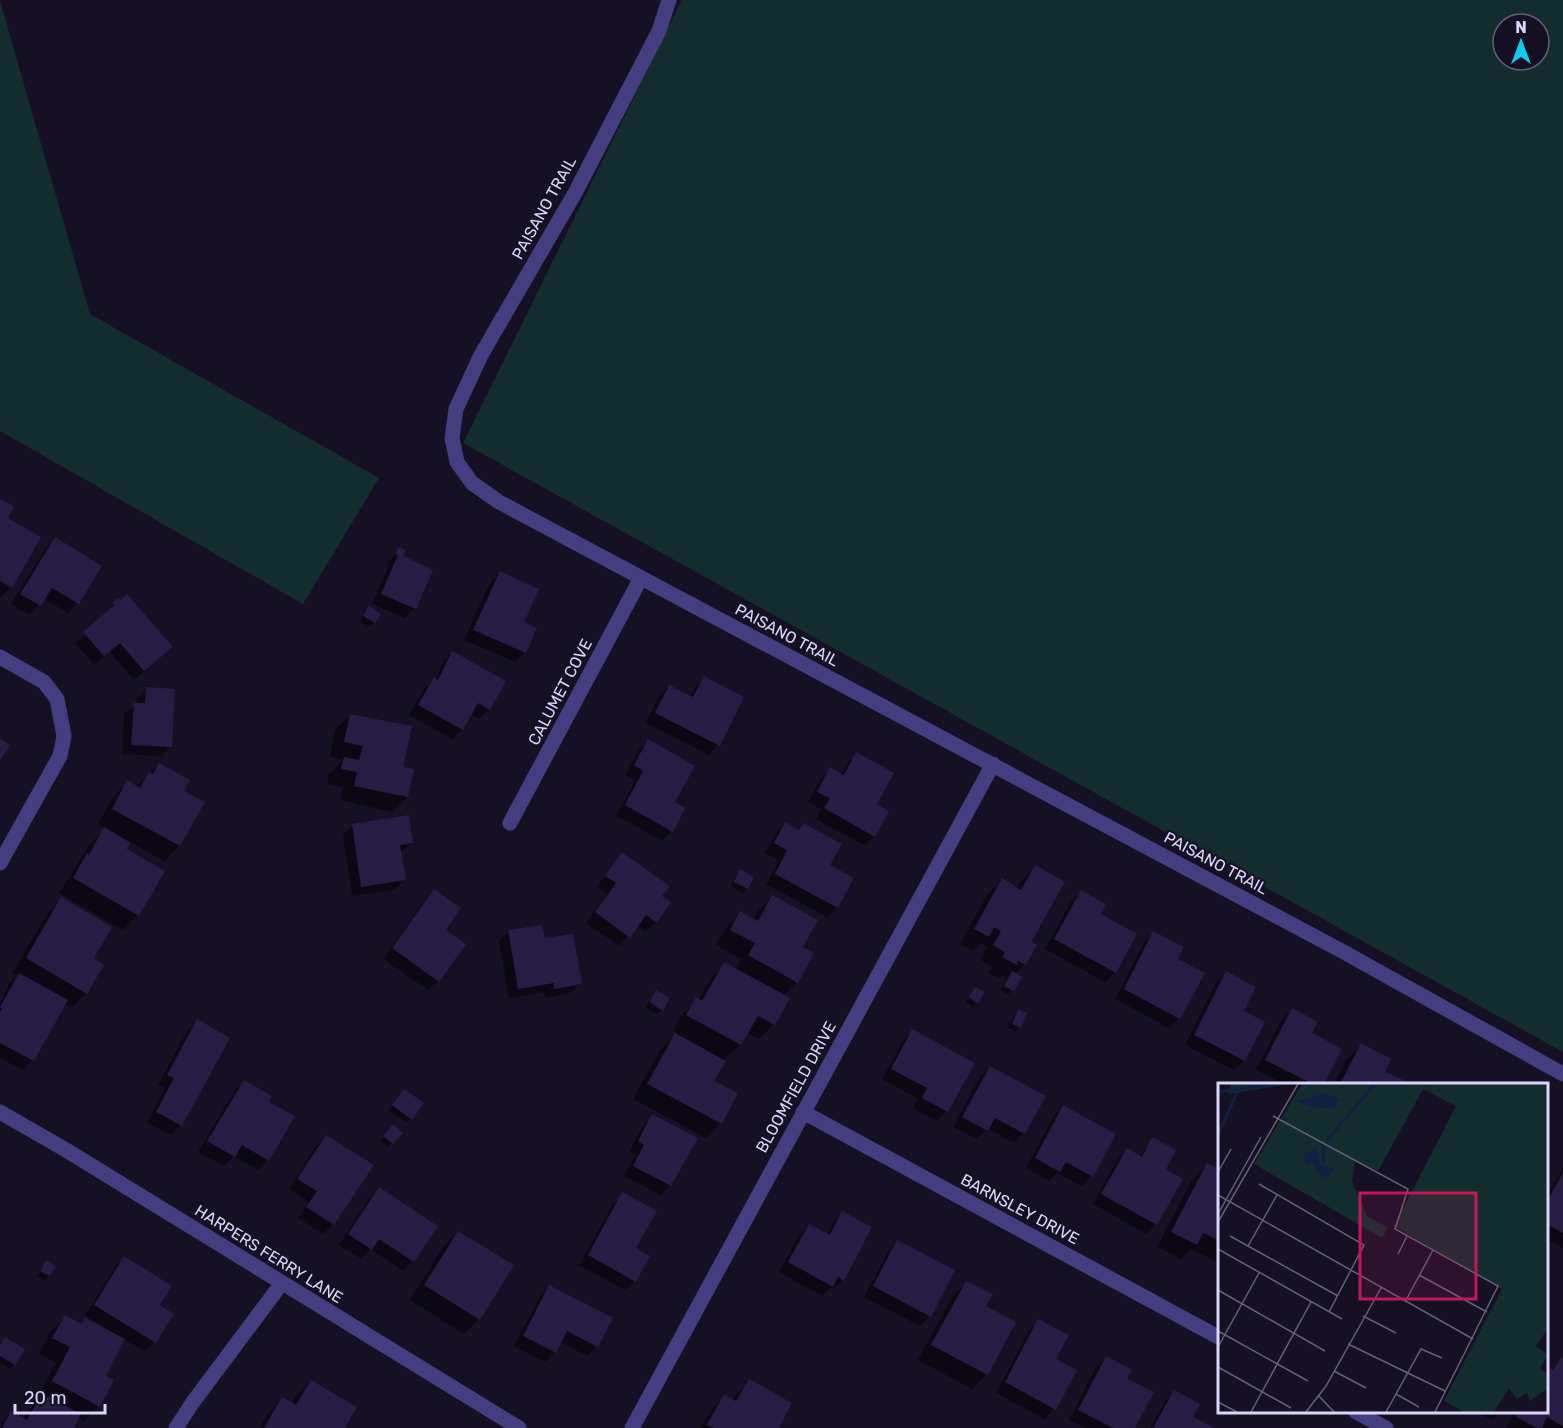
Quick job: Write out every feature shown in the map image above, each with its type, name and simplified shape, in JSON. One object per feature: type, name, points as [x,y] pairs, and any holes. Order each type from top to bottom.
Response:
[{"type":"street","name":"PAISANO TRAIL","points":[[669,0],[659,31],[575,193],[481,355],[456,410],[452,438],[457,462],[472,483],[499,502],[1329,944],[1563,1074]]},
{"type":"street","name":"CALUMET COVE","points":[[510,823],[641,578]]},
{"type":"street","points":[[0,657],[44,682],[57,699],[64,736],[60,756],[0,863]]},
{"type":"street","name":"BLOOMFIELD DRIVE","points":[[632,1428],[993,764]]},
{"type":"street","name":"HARPERS FERRY LANE","points":[[0,1112],[519,1428]]},
{"type":"street","name":"BARNSLEY DRIVE","points":[[803,1112],[1218,1337]]},
{"type":"street","points":[[176,1428],[282,1282]]},
{"type":"street","points":[[1358,1413],[1386,1428]]},
{"type":"green space","points":[[682,0],[1563,0],[1563,1052],[463,443]]},
{"type":"green space","points":[[0,1],[90,314],[379,478],[303,604],[0,431]]},
{"type":"building","points":[[0,499],[14,506],[8,518],[41,537],[12,588],[0,581]]},
{"type":"building","points":[[55,537],[102,566],[79,604],[52,588],[41,606],[20,594]]},
{"type":"building","points":[[399,547],[406,550],[403,556],[433,570],[416,609],[381,594],[398,555],[395,554]]},
{"type":"building","points":[[500,571],[539,589],[524,622],[537,628],[526,653],[473,630]]},
{"type":"building","points":[[127,594],[173,647],[144,671],[120,643],[104,656],[83,632],[114,605],[112,603]]},
{"type":"building","points":[[369,606],[381,614],[375,623],[363,616]]},
{"type":"building","points":[[452,651],[506,681],[490,710],[478,703],[463,730],[418,705],[434,677],[438,680]]},
{"type":"building","points":[[704,676],[744,697],[720,746],[655,713],[669,685],[693,697]]},
{"type":"building","points":[[146,687],[175,689],[172,747],[131,745],[134,703],[145,703]]},
{"type":"building","points":[[350,714],[412,726],[403,767],[414,769],[408,797],[354,786],[357,772],[341,769],[344,757],[359,760],[363,746],[344,742]]},
{"type":"building","points":[[0,738],[10,745],[0,761]]},
{"type":"building","points":[[648,739],[695,766],[675,802],[685,808],[673,832],[625,805],[643,771],[634,765]]},
{"type":"building","points":[[856,752],[894,773],[877,804],[889,811],[875,837],[824,808],[830,798],[817,792],[830,767],[844,775]]},
{"type":"building","points":[[159,763],[190,780],[184,791],[205,802],[180,846],[112,809],[127,780],[140,788],[149,772],[153,774]]},
{"type":"building","points":[[409,815],[413,843],[400,845],[406,880],[361,887],[352,824]]},
{"type":"building","points":[[785,822],[799,830],[803,823],[842,844],[830,865],[854,878],[838,908],[775,874],[787,850],[774,843]]},
{"type":"building","points":[[104,827],[131,843],[127,849],[165,871],[139,916],[73,878]]},
{"type":"building","points":[[622,852],[670,886],[662,896],[671,902],[657,923],[646,915],[630,938],[595,912],[616,883],[605,876]]},
{"type":"building","points":[[1035,865],[1065,882],[1031,942],[1037,945],[1026,965],[1018,961],[1017,965],[1002,957],[1005,952],[993,945],[1001,931],[994,927],[989,937],[974,929],[1002,878],[1021,890]]},
{"type":"building","points":[[740,869],[754,877],[748,889],[734,882]]},
{"type":"building","points":[[434,889],[461,908],[446,930],[466,944],[439,982],[392,948]]},
{"type":"building","points":[[1081,890],[1106,904],[1101,914],[1137,934],[1116,973],[1054,939]]},
{"type":"building","points":[[772,895],[818,920],[803,947],[814,953],[798,983],[748,955],[755,943],[730,930],[740,911],[758,921]]},
{"type":"building","points":[[61,897],[112,927],[94,958],[104,965],[87,994],[26,958]]},
{"type":"building","points":[[542,925],[545,938],[573,934],[582,984],[554,989],[554,983],[518,989],[508,930]]},
{"type":"building","points":[[1153,931],[1184,947],[1178,959],[1205,973],[1180,1019],[1124,989]]},
{"type":"building","points":[[724,962],[790,998],[775,1025],[758,1016],[741,1045],[686,1015],[696,997],[702,1001]]},
{"type":"building","points":[[1012,971],[1022,977],[1014,991],[1004,986]]},
{"type":"building","points":[[1226,971],[1256,987],[1244,1011],[1265,1022],[1245,1061],[1194,1035]]},
{"type":"building","points":[[19,973],[68,1000],[34,1061],[0,1043],[2,1008],[0,1007]]},
{"type":"building","points":[[975,987],[985,992],[978,1003],[969,997]]},
{"type":"building","points":[[656,990],[670,998],[663,1011],[649,1002]]},
{"type":"building","points":[[1292,1008],[1318,1022],[1312,1033],[1342,1049],[1325,1083],[1311,1083],[1265,1060]]},
{"type":"building","points":[[1018,1009],[1027,1013],[1021,1028],[1012,1024]]},
{"type":"building","points":[[197,1019],[230,1038],[182,1126],[156,1112],[174,1078],[167,1075]]},
{"type":"building","points":[[912,1029],[975,1063],[948,1112],[922,1098],[927,1088],[891,1069]]},
{"type":"building","points":[[675,1033],[726,1061],[714,1081],[738,1093],[722,1124],[647,1084]]},
{"type":"building","points":[[1361,1043],[1391,1059],[1385,1071],[1409,1083],[1341,1083]]},
{"type":"building","points":[[990,1066],[1046,1096],[1025,1134],[995,1118],[988,1131],[962,1117]]},
{"type":"building","points":[[244,1080],[272,1096],[269,1102],[295,1116],[269,1161],[242,1145],[235,1157],[207,1141]]},
{"type":"building","points":[[404,1089],[424,1103],[412,1120],[392,1105]]},
{"type":"building","points":[[1063,1105],[1116,1134],[1093,1177],[1066,1162],[1060,1172],[1035,1158]]},
{"type":"building","points":[[652,1114],[698,1138],[671,1186],[633,1166],[644,1145],[638,1141]]},
{"type":"building","points":[[393,1124],[403,1133],[393,1144],[383,1136]]},
{"type":"building","points":[[326,1135],[374,1165],[334,1225],[306,1207],[317,1191],[297,1179]]},
{"type":"building","points":[[1152,1137],[1176,1150],[1166,1169],[1183,1179],[1157,1225],[1101,1194],[1127,1148],[1142,1157]]},
{"type":"building","points":[[1207,1163],[1218,1169],[1218,1240],[1203,1233],[1197,1245],[1171,1232]]},
{"type":"building","points":[[1563,1173],[1563,1233],[1548,1225],[1548,1199]]},
{"type":"building","points":[[379,1187],[438,1226],[414,1262],[379,1239],[372,1250],[348,1234]]},
{"type":"building","points":[[622,1192],[657,1211],[636,1248],[650,1256],[636,1282],[588,1255]]},
{"type":"building","points":[[842,1211],[872,1227],[844,1281],[838,1277],[833,1287],[788,1262],[809,1224],[830,1235]]},
{"type":"building","points":[[458,1231],[514,1265],[480,1320],[424,1285]]},
{"type":"building","points":[[897,1240],[955,1270],[931,1317],[873,1286]]},
{"type":"building","points":[[124,1256],[172,1286],[160,1305],[174,1314],[156,1343],[94,1305]]},
{"type":"building","points":[[46,1260],[56,1266],[50,1276],[40,1271]]},
{"type":"building","points":[[966,1281],[993,1294],[986,1306],[1016,1322],[988,1375],[931,1345]]},
{"type":"building","points":[[549,1285],[613,1318],[598,1347],[567,1331],[556,1353],[523,1336]]},
{"type":"building","points":[[65,1315],[82,1324],[85,1318],[125,1339],[106,1376],[114,1380],[100,1407],[52,1381],[70,1347],[52,1338]]},
{"type":"building","points":[[1038,1319],[1069,1335],[1056,1359],[1077,1370],[1056,1410],[1005,1382]]},
{"type":"building","points":[[5,1337],[25,1349],[15,1365],[0,1356],[0,1345]]},
{"type":"building","points":[[1106,1356],[1132,1370],[1127,1379],[1154,1392],[1135,1428],[1113,1428],[1078,1410]]},
{"type":"building","points":[[1561,1357],[1563,1358],[1563,1426],[1547,1417],[1542,1428],[1537,1428],[1515,1416],[1517,1413],[1548,1413],[1548,1367],[1553,1370]]},
{"type":"building","points":[[749,1379],[792,1403],[779,1428],[714,1428],[707,1425],[724,1394],[736,1401]]},
{"type":"building","points":[[311,1380],[357,1407],[345,1428],[264,1428],[282,1397],[296,1405]]},
{"type":"building","points":[[1174,1390],[1200,1404],[1193,1417],[1215,1428],[1153,1428]]},
{"type":"building","points":[[42,1393],[81,1414],[74,1428],[2,1428],[11,1411],[27,1420]]}]
